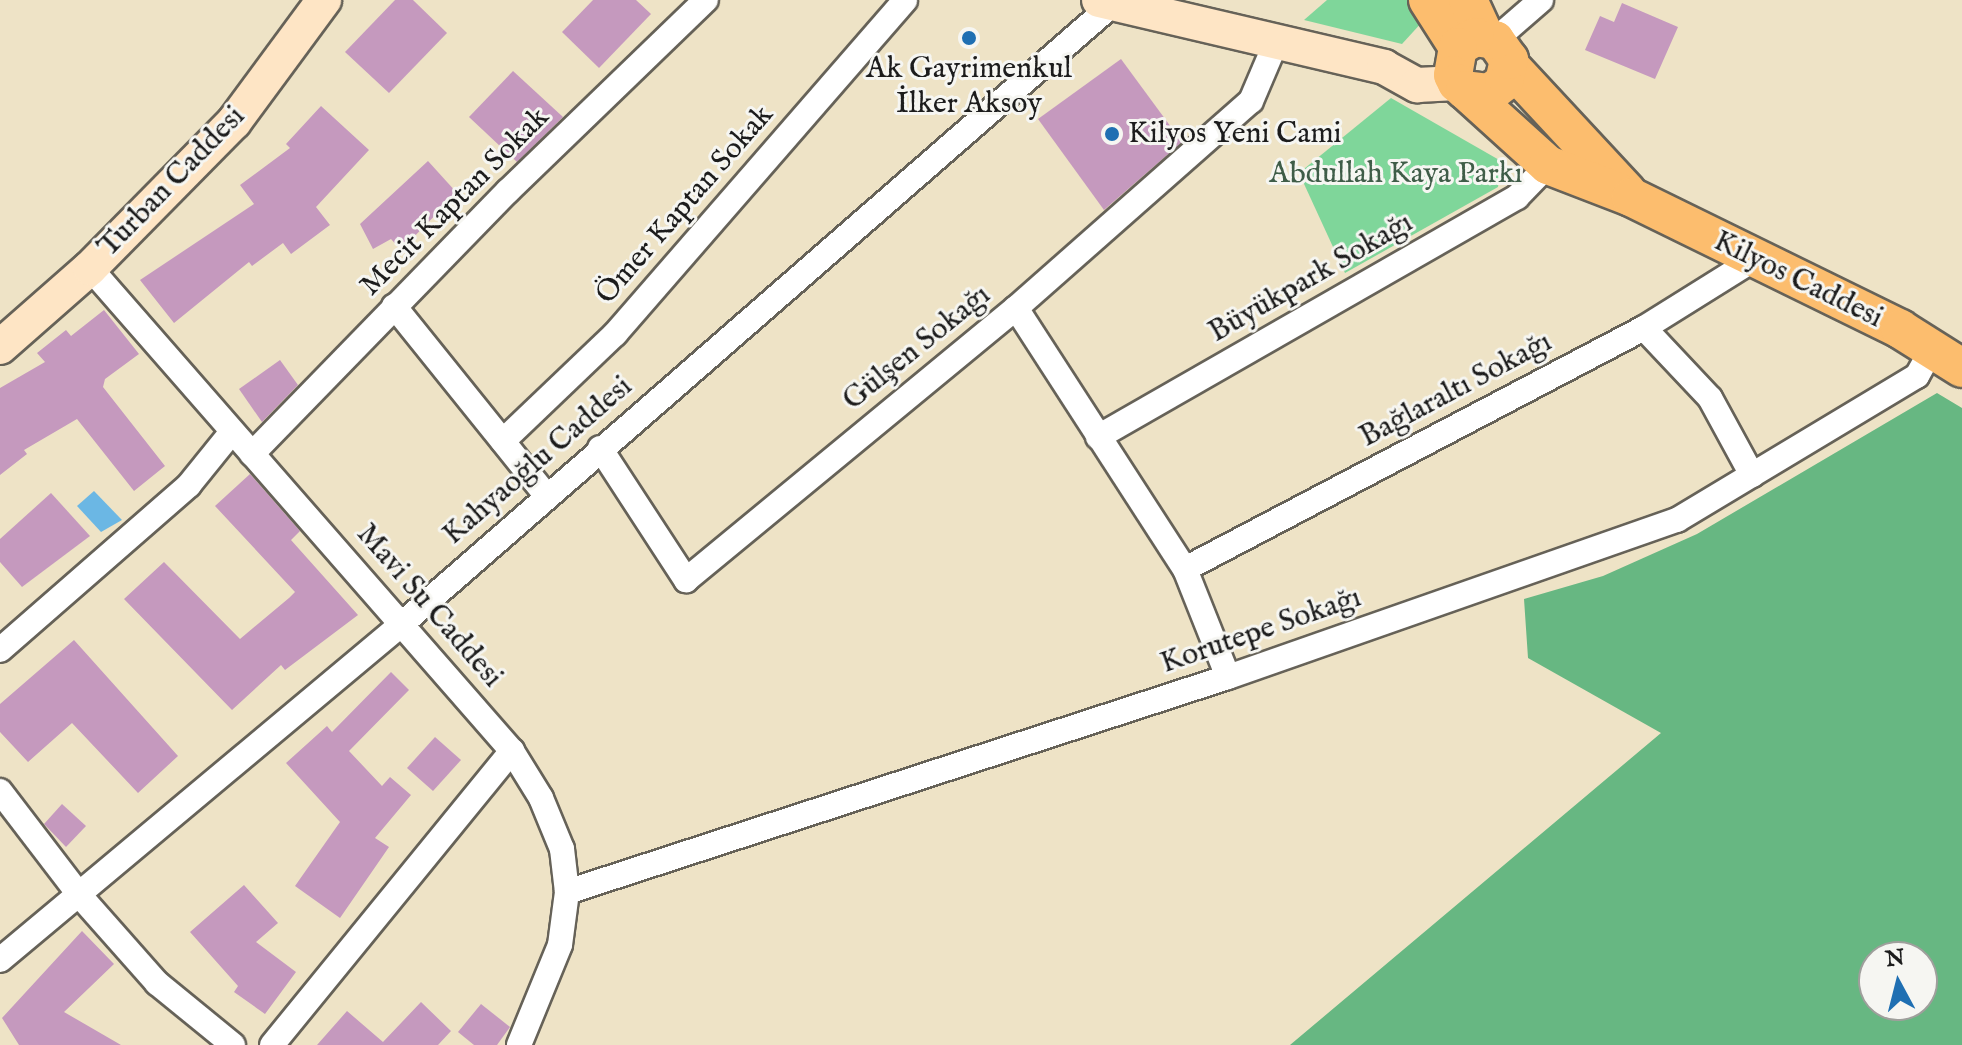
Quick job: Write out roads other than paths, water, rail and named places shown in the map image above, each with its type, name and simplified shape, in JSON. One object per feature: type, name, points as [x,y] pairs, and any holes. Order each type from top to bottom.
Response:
[{"type":"main road","name":"Turban Caddesi","points":[[0,347],[90,268],[234,122],[324,0]]},
{"type":"main road","points":[[1428,0],[1479,60],[1548,165],[1631,197]]},
{"type":"main road","points":[[1468,0],[1479,60],[1631,197]]},
{"type":"main road","points":[[1106,2],[1384,67],[1479,60]]},
{"type":"main road","name":"Kilyos Caddesi","points":[[1631,197],[1947,358]]},
{"type":"street","name":"Mecit Kaptan Sokak","points":[[252,454],[394,306],[706,0]]},
{"type":"street","name":"Ömer Kaptan Sokak","points":[[503,441],[615,334],[905,0]]},
{"type":"street","points":[[1479,60],[1525,19],[1541,0]]},
{"type":"street","name":"Kahyaoğlu Caddesi","points":[[0,960],[81,897],[403,623],[1106,2]]},
{"type":"street","name":"Gülşen Sokağı","points":[[600,448],[686,580],[1016,308],[1251,101],[1277,40]]},
{"type":"street","name":"Büyükpark Sokağı","points":[[1098,437],[1517,197],[1548,165]]},
{"type":"street","name":"Bağlaraltı Sokağı","points":[[1185,569],[1644,328],[1753,260]]},
{"type":"street","name":"Mavi Su Caddesi","points":[[90,268],[512,751],[541,798],[562,849],[567,892],[560,945],[519,1045]]},
{"type":"street","points":[[394,306],[547,496]]},
{"type":"street","points":[[1016,308],[1185,569],[1228,677]]},
{"type":"street","points":[[1644,328],[1710,398],[1752,475]]},
{"type":"street","name":"Korutepe Sokağı","points":[[567,892],[1228,677],[1677,520],[1947,358]]},
{"type":"street","points":[[0,650],[189,485],[231,433]]},
{"type":"street","points":[[272,1045],[512,751]]},
{"type":"street","points":[[0,791],[81,897],[157,983],[233,1045]]},
{"type":"water","points":[[94,491],[122,520],[101,532],[77,506]]},
{"type":"place","name":"Ak Gayrimenkul İlker Aksoy","points":[[969,38]]},
{"type":"place","name":"Kilyos Yeni Cami","points":[[1112,134]]},
{"type":"park label","name":"Abdullah Kaya Parkı","points":[[1396,174]]}]
